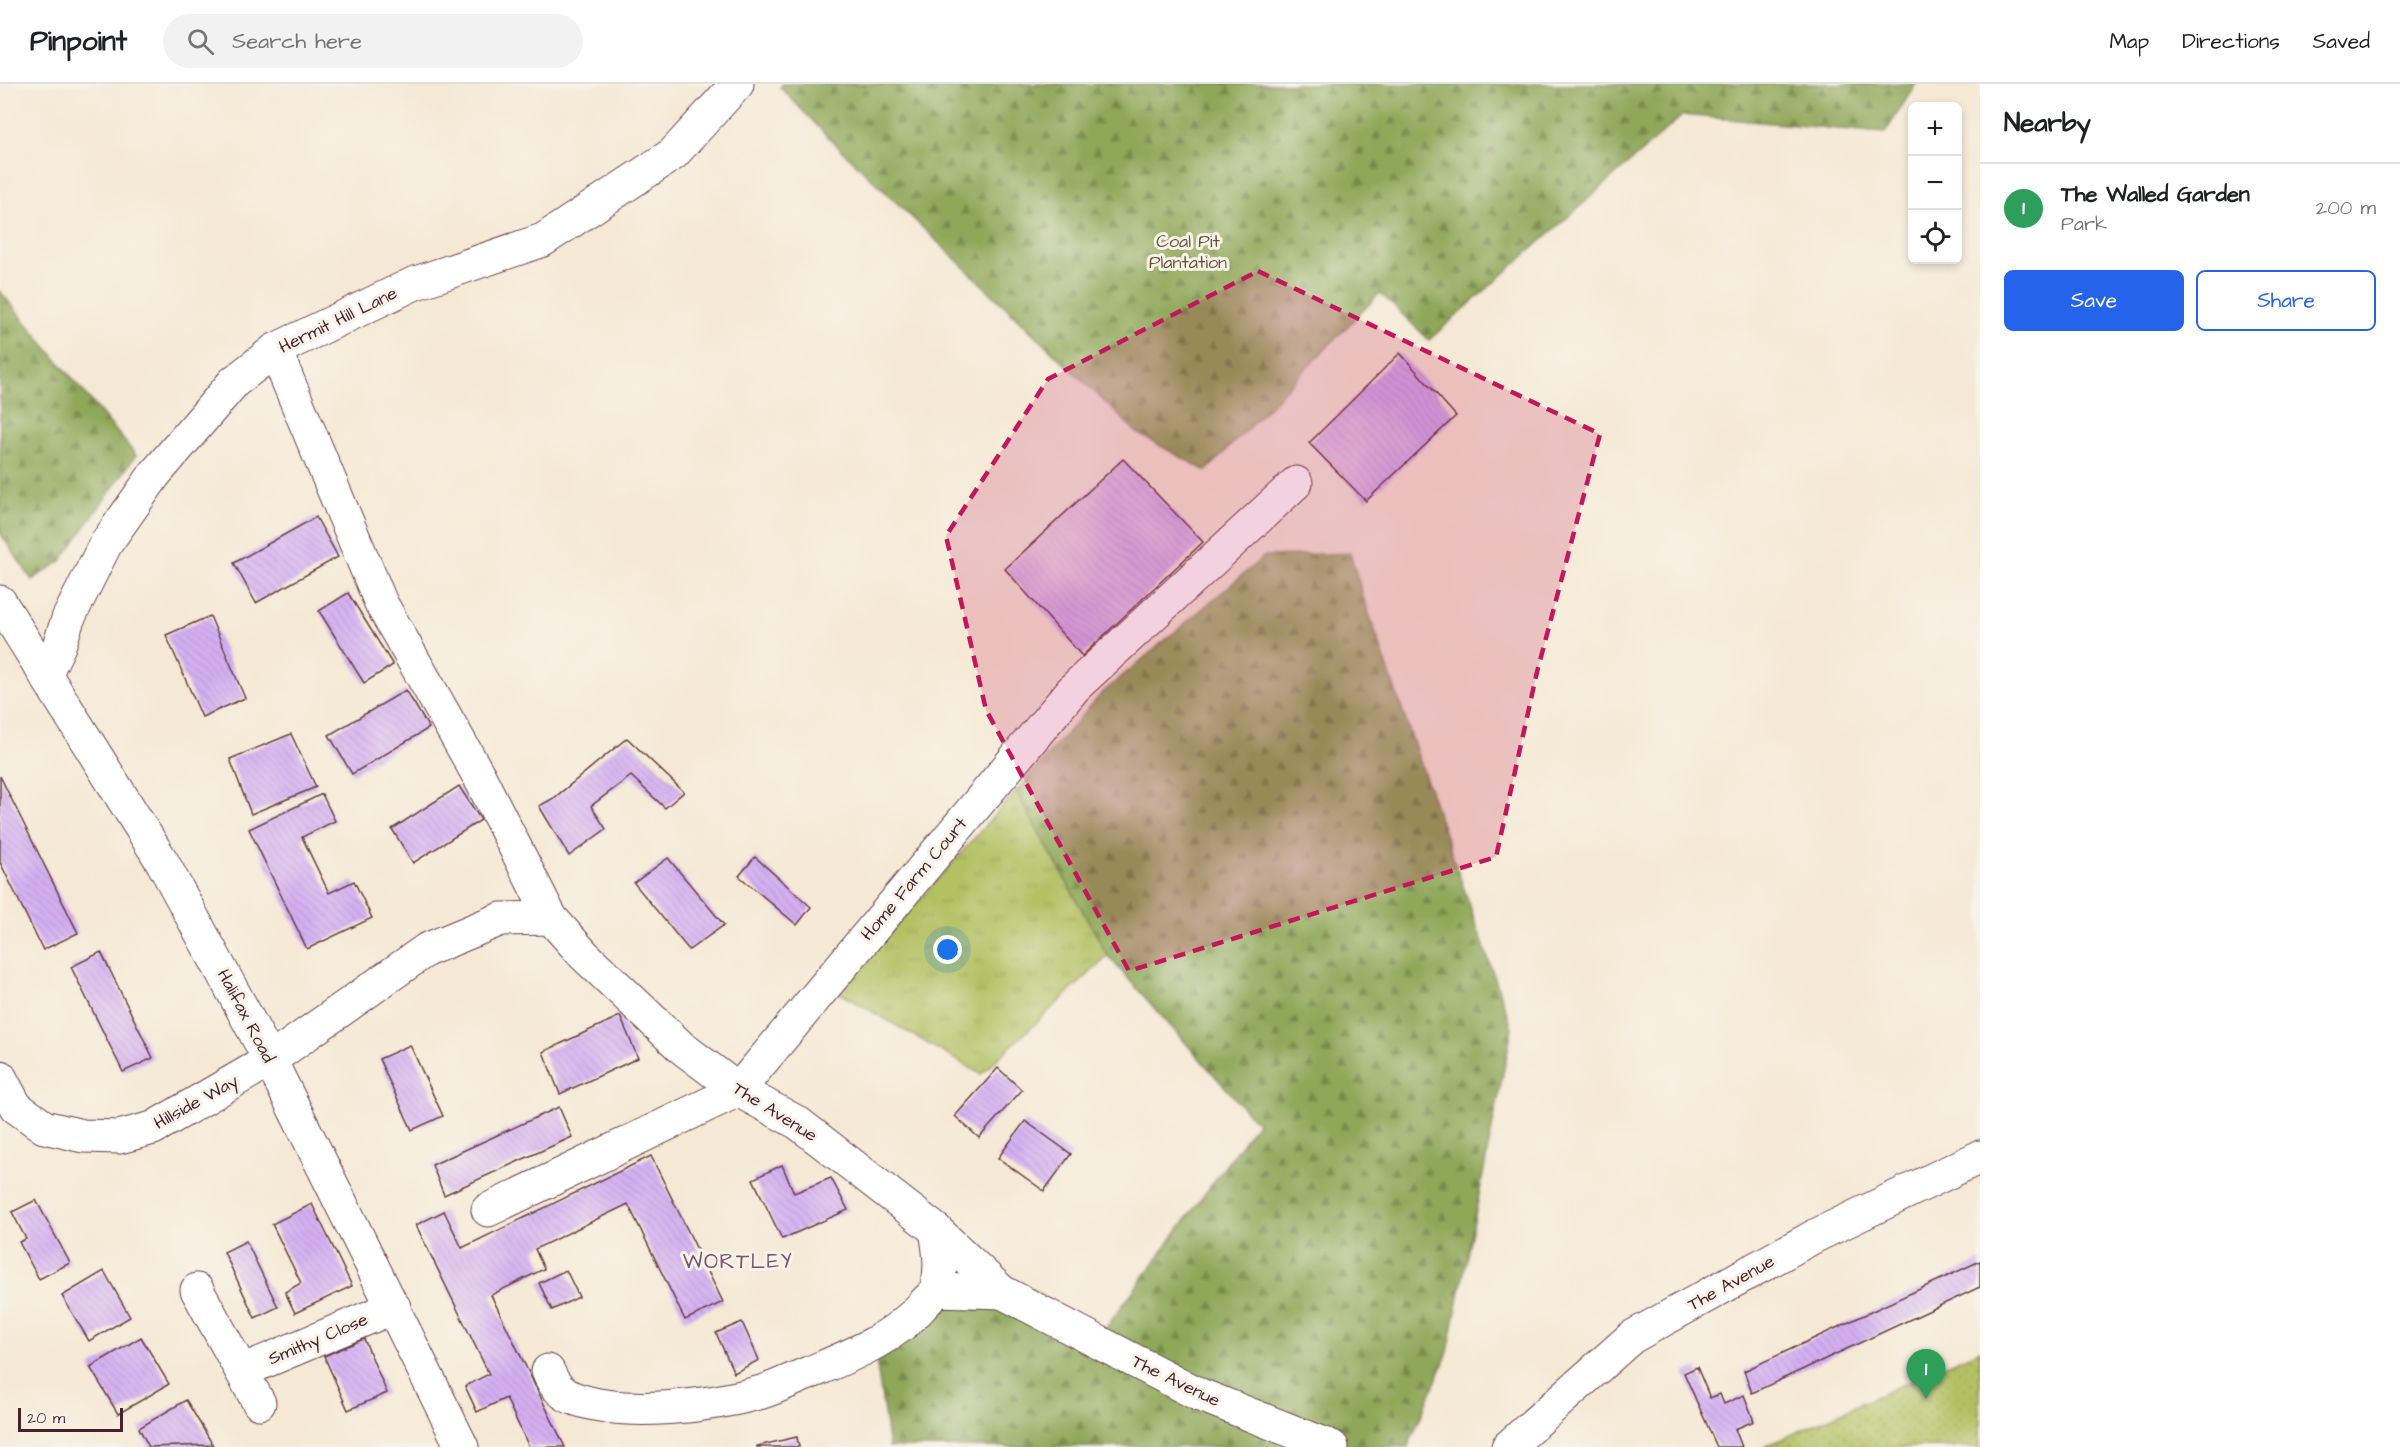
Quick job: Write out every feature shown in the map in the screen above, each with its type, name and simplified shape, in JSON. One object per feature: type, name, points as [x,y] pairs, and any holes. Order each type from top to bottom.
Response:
[{"type":"main road","name":"Hermit Hill Lane","points":[[46,673],[59,646],[68,619],[105,545],[155,474],[234,382],[275,350],[412,284],[543,240],[672,154],[737,84]]},
{"type":"main road","name":"The Avenue","points":[[275,350],[381,603],[479,776],[551,918],[584,955],[681,1047],[738,1090],[798,1123],[936,1230],[1002,1292],[1198,1394],[1332,1447]]},
{"type":"main road","name":"Home Farm Court","points":[[488,1210],[738,1090],[1075,687],[1296,483]]},
{"type":"main road","name":"Halifax Road","points":[[0,602],[163,863],[270,1060],[462,1447]]},
{"type":"main road","points":[[270,1060],[426,950],[501,919],[551,918]]},
{"type":"main road","name":"Hillside Way","points":[[0,1077],[16,1107],[44,1127],[83,1136],[118,1137],[153,1128],[270,1060]]},
{"type":"main road","name":"The Avenue","points":[[1508,1447],[1632,1337],[1815,1236],[1980,1157]]},
{"type":"main road","points":[[548,1371],[553,1383],[575,1399],[619,1406],[663,1407],[706,1403],[763,1391],[885,1338],[910,1320],[936,1290],[940,1261],[936,1230]]},
{"type":"main road","points":[[197,1290],[259,1402]]},
{"type":"main road","points":[[936,1290],[1002,1292]]},
{"type":"main road","name":"Smithy Close","points":[[242,1371],[394,1308]]},
{"type":"highlighted area","points":[[1258,271],[1600,434],[1537,672],[1496,857],[1129,971],[986,710],[946,536],[1048,379]]},
{"type":"green space","name":"Coal Pit Plantation","points":[[783,84],[1916,84],[1885,133],[1683,115],[1429,340],[1380,293],[1206,471],[1137,433],[826,135],[780,87]]},
{"type":"green space","points":[[0,291],[136,455],[61,561],[32,580],[0,533]]},
{"type":"green space","points":[[1350,553],[1512,1028],[1448,1352],[1408,1447],[889,1447],[873,1339],[963,1249],[1103,1332],[1257,1123],[1108,956],[1016,791],[1101,694],[1265,556]]},
{"type":"green space","points":[[1016,791],[1108,956],[981,1074],[838,992]]},
{"type":"green space","points":[[1980,1350],[1980,1447],[1764,1447]]},
{"type":"building","points":[[1400,353],[1456,416],[1366,501],[1309,443]]},
{"type":"building","points":[[1123,459],[1203,542],[1082,656],[1005,569]]},
{"type":"building","points":[[316,517],[338,557],[256,603],[234,563]]},
{"type":"building","points":[[348,593],[393,665],[364,683],[319,611]]},
{"type":"building","points":[[210,616],[245,698],[202,717],[166,635]]},
{"type":"building","points":[[406,690],[429,728],[352,774],[329,735]]},
{"type":"building","points":[[291,734],[316,787],[251,814],[230,759]]},
{"type":"building","points":[[627,738],[684,792],[665,808],[631,776],[591,806],[606,829],[569,856],[539,806],[554,798]]},
{"type":"building","points":[[0,776],[78,933],[43,950],[0,862]]},
{"type":"building","points":[[459,786],[481,820],[413,863],[392,829]]},
{"type":"building","points":[[322,794],[335,821],[302,837],[329,893],[354,881],[372,918],[307,949],[249,829]]},
{"type":"building","points":[[755,857],[811,907],[797,925],[739,876]]},
{"type":"building","points":[[668,858],[724,925],[689,950],[634,883]]},
{"type":"building","points":[[101,952],[153,1058],[123,1072],[71,967]]},
{"type":"building","points":[[620,1016],[638,1058],[560,1094],[543,1052]]},
{"type":"building","points":[[410,1045],[443,1116],[412,1130],[379,1059]]},
{"type":"building","points":[[998,1068],[1022,1090],[979,1138],[955,1116]]},
{"type":"building","points":[[559,1107],[572,1137],[444,1195],[432,1165]]},
{"type":"building","points":[[1025,1121],[1071,1154],[1044,1191],[998,1158]]},
{"type":"building","points":[[651,1156],[723,1302],[685,1320],[628,1204],[535,1249],[544,1269],[491,1295],[565,1447],[529,1447],[506,1398],[477,1412],[465,1386],[489,1374],[416,1225],[444,1211],[462,1248]]},
{"type":"building","points":[[782,1165],[794,1193],[831,1178],[848,1210],[782,1239],[753,1179]]},
{"type":"building","points":[[36,1200],[70,1263],[39,1279],[19,1242],[26,1239],[12,1212]]},
{"type":"building","points":[[312,1204],[352,1286],[295,1313],[285,1292],[301,1283],[272,1224]]},
{"type":"building","points":[[246,1241],[278,1307],[255,1318],[224,1252]]},
{"type":"building","points":[[1980,1261],[1980,1287],[1752,1393],[1744,1371]]},
{"type":"building","points":[[566,1270],[579,1297],[552,1310],[539,1283]]},
{"type":"building","points":[[104,1271],[130,1317],[89,1341],[62,1296]]},
{"type":"building","points":[[742,1322],[759,1360],[734,1373],[716,1333]]},
{"type":"building","points":[[141,1337],[169,1384],[118,1414],[90,1367]]},
{"type":"building","points":[[364,1339],[387,1393],[348,1410],[324,1356]]},
{"type":"building","points":[[1697,1367],[1710,1398],[1720,1394],[1724,1404],[1744,1395],[1754,1421],[1735,1429],[1742,1447],[1717,1447],[1684,1373]]},
{"type":"building","points":[[186,1400],[213,1445],[149,1447],[139,1428]]},
{"type":"building","points":[[797,1437],[799,1447],[757,1447],[757,1446]]},
{"type":"place","name":"The Walled Garden","points":[[1926,1399]]},
{"type":"district","name":"WORTLEY","points":[[738,1261]]}]
